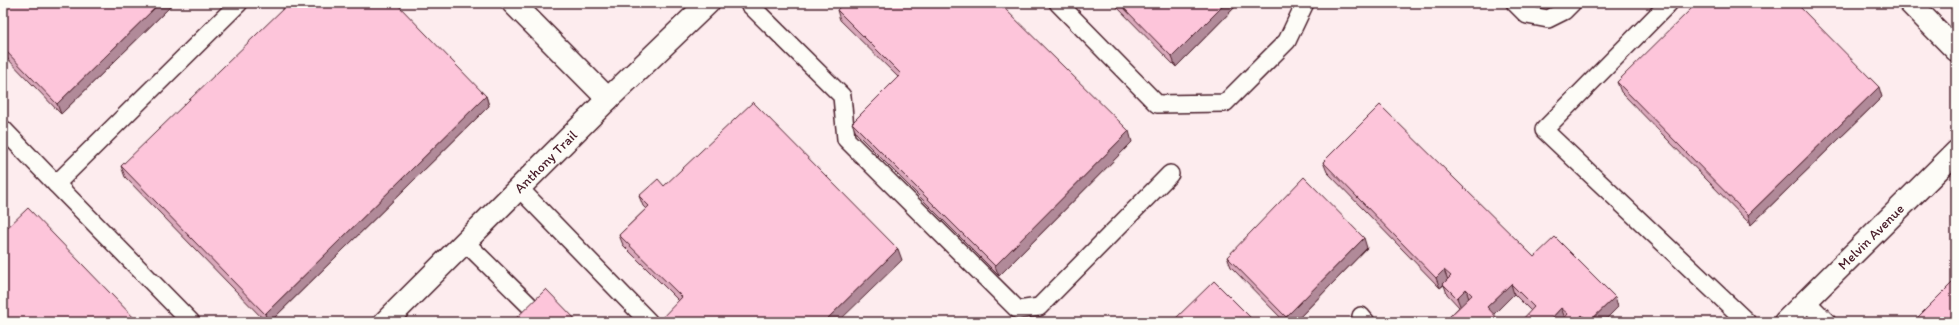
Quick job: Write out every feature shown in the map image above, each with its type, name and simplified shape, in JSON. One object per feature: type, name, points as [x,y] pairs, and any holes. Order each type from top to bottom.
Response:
[{"type":"street","points":[[512,3],[608,99]]},
{"type":"street","name":"Anthony Trail","points":[[385,322],[608,99],[708,3]]},
{"type":"street","points":[[1910,3],[1954,46]]},
{"type":"street","name":"Melvin Avenue","points":[[1785,322],[1956,152]]},
{"type":"lane","points":[[56,184],[239,3]]},
{"type":"lane","points":[[748,3],[842,96],[846,139],[1018,310],[1039,307],[1170,174]]},
{"type":"lane","points":[[1058,3],[1157,104],[1225,103],[1287,40],[1306,3]]},
{"type":"lane","points":[[1515,3],[1527,15],[1548,19],[1568,7]]},
{"type":"lane","points":[[1669,3],[1544,130],[1747,322]]},
{"type":"lane","points":[[3,129],[191,322]]},
{"type":"lane","points":[[519,188],[650,322]]},
{"type":"lane","points":[[465,242],[529,305]]},
{"type":"lane","points":[[1806,301],[1827,322]]},
{"type":"building","points":[[3,3],[160,3],[57,104],[3,48]]},
{"type":"building","points":[[289,3],[396,3],[486,96],[265,314],[121,166]]},
{"type":"building","points":[[844,3],[999,3],[1129,131],[995,266],[852,123],[901,74],[837,10]]},
{"type":"building","points":[[1119,3],[1226,3],[1172,57]]},
{"type":"building","points":[[1697,3],[1796,3],[1879,87],[1748,215],[1617,82]]},
{"type":"building","points":[[753,102],[898,249],[824,322],[658,322],[682,297],[619,235],[649,206],[639,196],[658,179],[664,186]]},
{"type":"building","points":[[1380,105],[1534,257],[1555,237],[1615,297],[1589,322],[1582,315],[1575,322],[1561,322],[1568,314],[1561,308],[1548,322],[1520,322],[1534,307],[1511,284],[1487,307],[1501,322],[1448,322],[1446,320],[1472,295],[1466,289],[1457,298],[1443,284],[1451,276],[1444,270],[1436,278],[1323,162]]},
{"type":"building","points":[[1304,177],[1364,238],[1286,317],[1227,257]]},
{"type":"building","points":[[28,208],[138,322],[3,322],[3,226],[6,229]]},
{"type":"building","points":[[1956,279],[1956,322],[1913,322]]},
{"type":"building","points":[[1214,281],[1255,322],[1172,322]]},
{"type":"building","points":[[546,289],[578,322],[512,322]]}]
